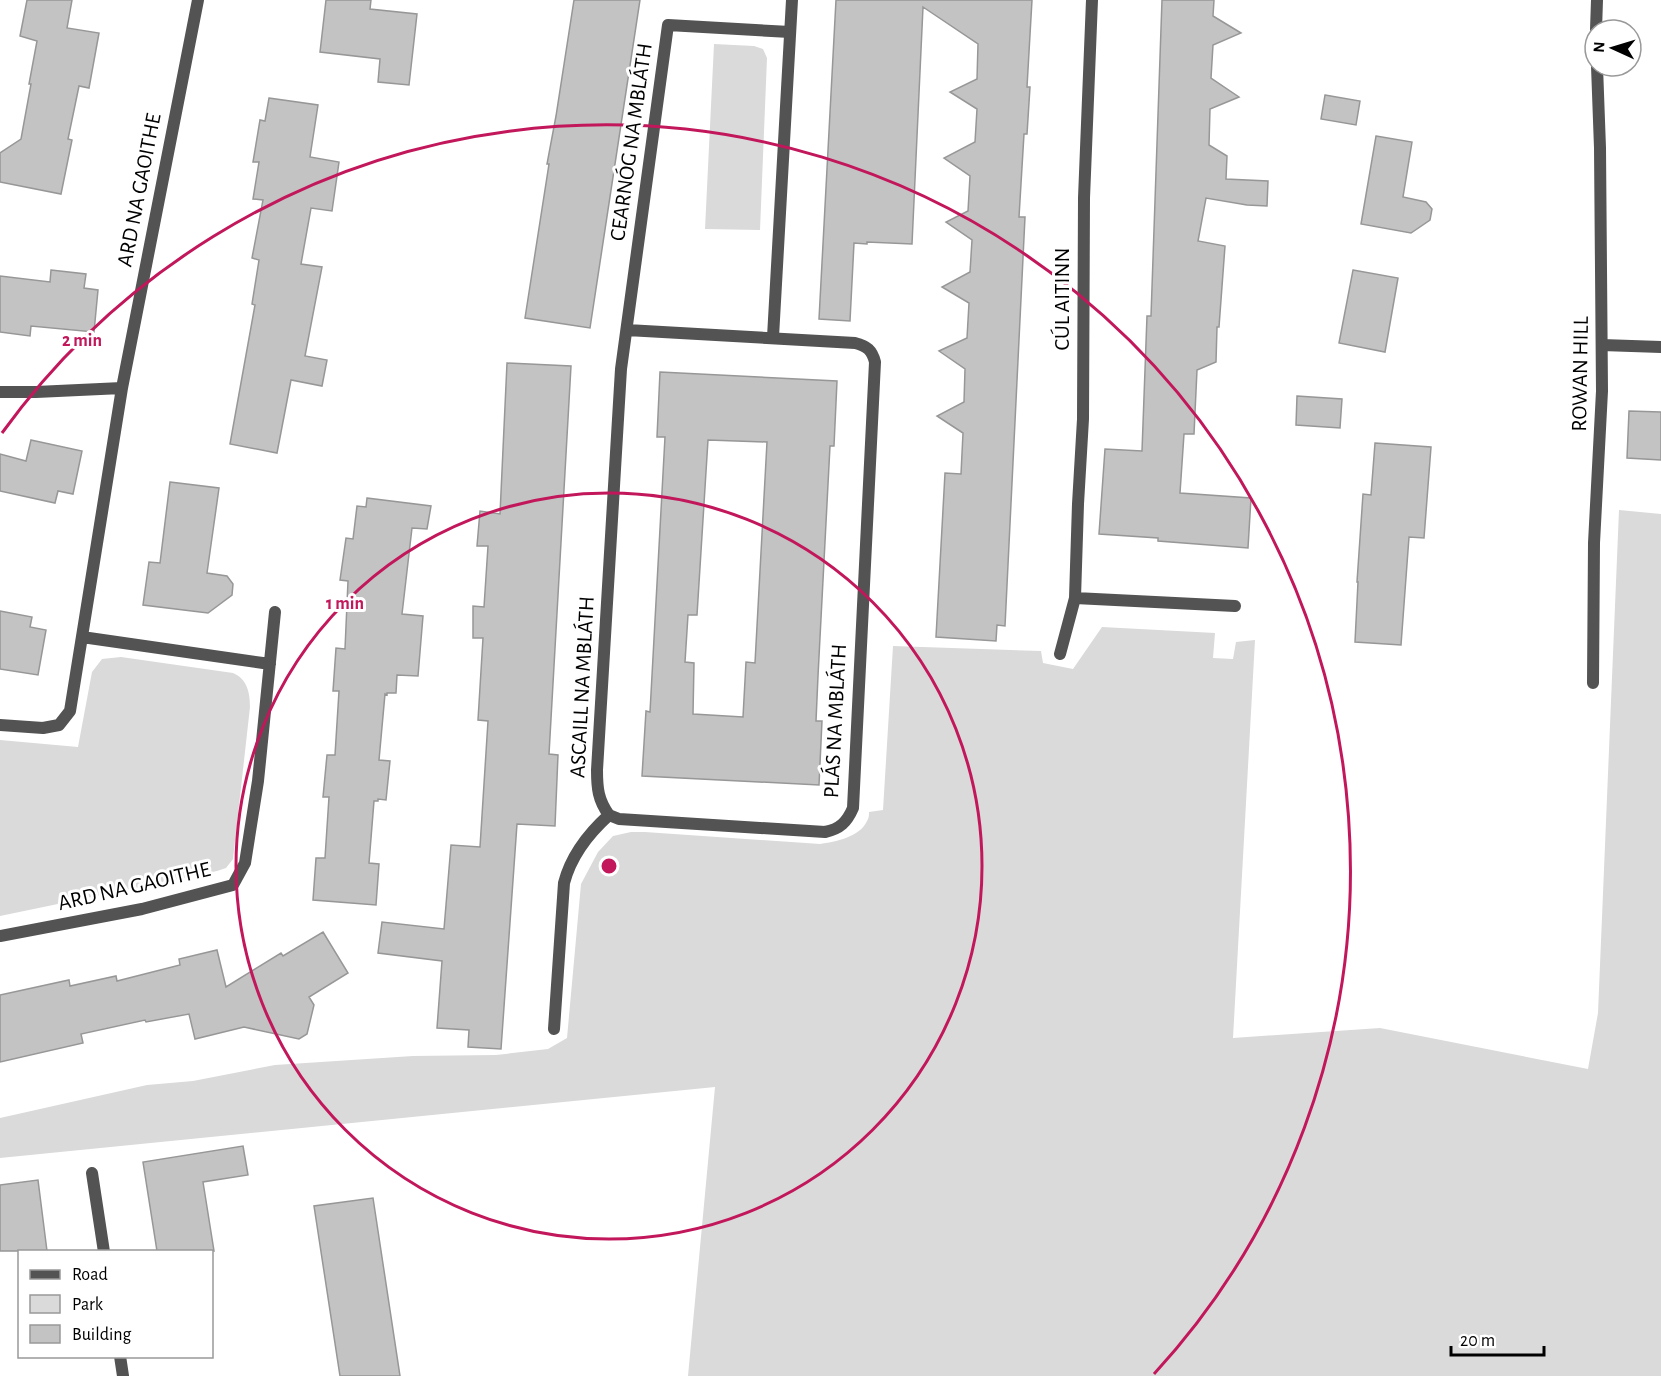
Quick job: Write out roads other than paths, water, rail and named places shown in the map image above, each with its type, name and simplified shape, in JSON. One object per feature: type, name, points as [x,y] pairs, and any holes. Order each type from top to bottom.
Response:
[{"type":"street","name":"ARD NA GAOITHE","points":[[0,725],[43,729],[59,725],[70,711],[122,388],[198,0]]},
{"type":"street","points":[[627,330],[773,338],[792,0]]},
{"type":"street","name":"CÚL AITINN","points":[[1060,654],[1075,598],[1083,419],[1084,198],[1092,0]]},
{"type":"street","points":[[1596,18],[1597,0]]},
{"type":"street","name":"CEARNÓG NA MBLÁTH","points":[[627,330],[668,25],[790,32]]},
{"type":"street","name":"ROWAN HILL","points":[[1593,683],[1594,543],[1602,418],[1598,78]]},
{"type":"street","name":"ASCAILL NA MBLÁTH","points":[[609,815],[602,806],[597,792],[597,770],[621,369],[627,330]]},
{"type":"street","name":"PLÁS NA MBLÁTH","points":[[609,815],[619,819],[825,832],[843,825],[853,808],[875,362],[872,352],[865,345],[773,338]]},
{"type":"street","points":[[1602,345],[1661,347]]},
{"type":"street","points":[[0,392],[122,388]]},
{"type":"street","points":[[1075,598],[1235,606]]},
{"type":"street","name":"ARD NA GAOITHE","points":[[0,936],[142,909],[233,885],[245,863],[255,805],[275,612]]},
{"type":"street","points":[[82,637],[270,664]]},
{"type":"street","points":[[554,1029],[564,883],[573,860],[585,841],[609,815]]},
{"type":"street","points":[[92,1173],[104,1250]]},
{"type":"street","points":[[120,1358],[123,1376]]}]
